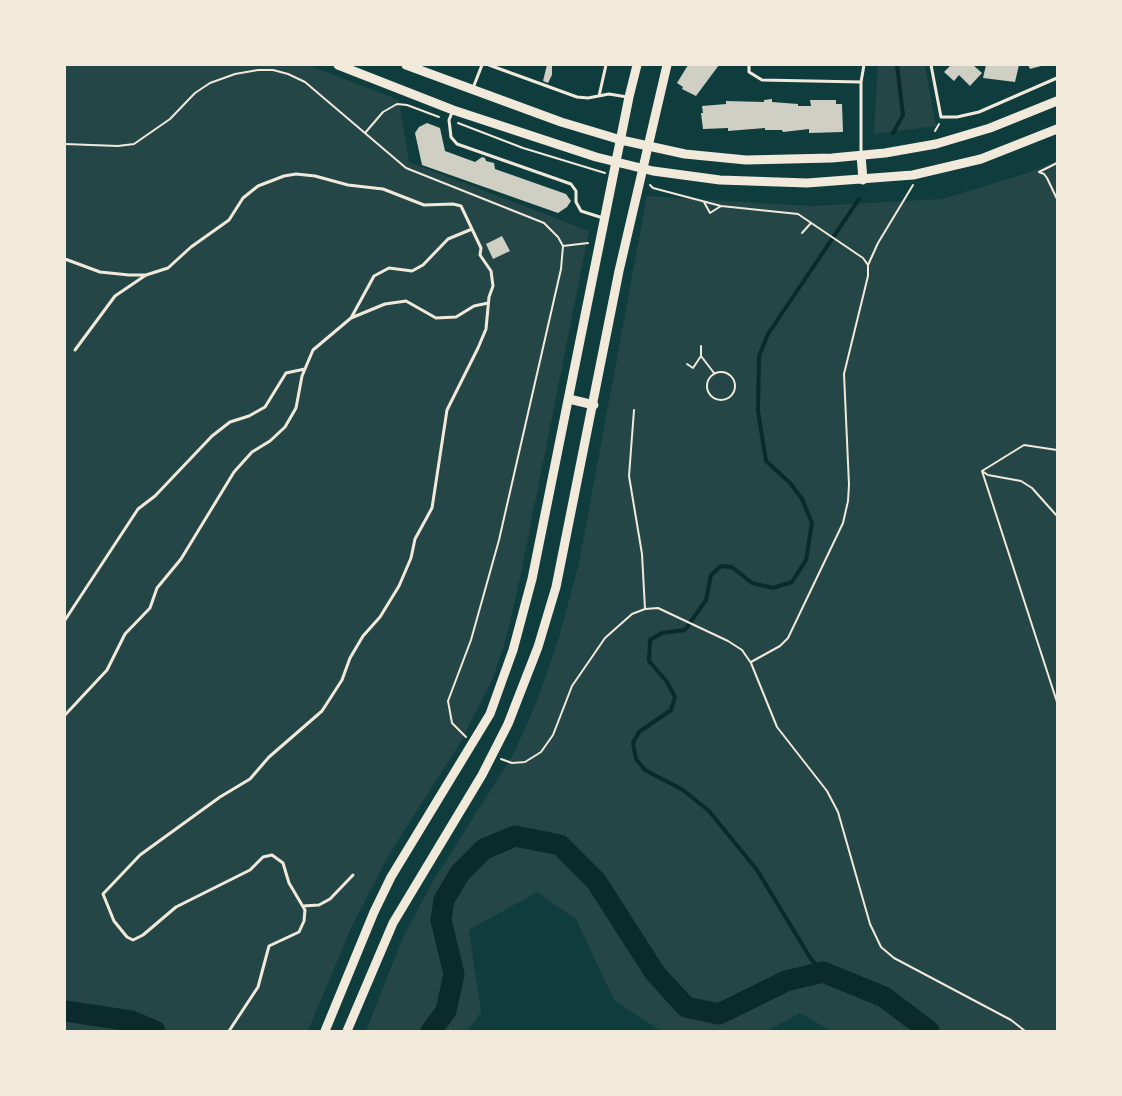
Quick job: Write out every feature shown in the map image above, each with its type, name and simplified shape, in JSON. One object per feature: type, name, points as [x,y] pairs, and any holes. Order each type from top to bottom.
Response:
[{"type":"main road","points":[[338,65],[453,110],[615,162],[691,177],[761,183],[863,180],[913,175],[950,168],[1012,148],[1057,128]]},
{"type":"main road","points":[[406,65],[561,122],[621,140],[685,154],[746,160],[861,155],[936,144],[990,128],[1057,101]]},
{"type":"main road","points":[[325,1031],[374,912],[391,877],[490,714],[513,650],[525,606],[621,140],[628,97],[637,65]]},
{"type":"main road","points":[[347,1031],[394,922],[482,775],[508,724],[550,612],[639,182],[667,65]]},
{"type":"main road","points":[[861,155],[863,180]]},
{"type":"main road","points":[[568,398],[594,405]]},
{"type":"lane","points":[[472,89],[482,65]]},
{"type":"lane","points":[[489,65],[577,97],[588,98],[610,94],[628,97]]},
{"type":"lane","points":[[598,96],[606,65]]},
{"type":"lane","points":[[749,65],[749,72],[762,80],[861,82]]},
{"type":"lane","points":[[861,155],[861,82],[864,65]]},
{"type":"lane","points":[[930,65],[941,117],[957,117],[979,112],[1057,78]]},
{"type":"lane","points":[[453,110],[449,120],[451,137],[457,144],[571,184],[576,191],[576,202],[581,211],[604,218]]},
{"type":"lane","points":[[76,350],[115,296],[146,275],[168,268],[178,261],[190,247],[229,220],[243,198],[258,186],[290,175],[315,176],[348,185],[383,189],[424,205],[453,204],[461,206],[481,248],[480,255],[490,271],[492,286],[488,303],[486,329],[447,410],[432,508],[415,539],[411,558],[399,586],[380,617],[364,636],[350,658],[342,680],[322,711],[269,757],[250,779],[220,796],[140,856],[104,894],[114,921],[127,937],[133,940],[143,936],[176,907],[244,874],[263,857],[272,855],[283,863],[289,883],[303,906],[304,921],[299,932],[269,946],[258,987],[229,1031]]},
{"type":"lane","points":[[351,318],[374,276],[389,268],[412,271],[422,265],[448,239],[472,229]]},
{"type":"lane","points":[[65,259],[100,272],[146,275]]},
{"type":"lane","points":[[65,715],[106,670],[124,634],[150,608],[158,588],[181,559],[234,472],[252,452],[270,441],[285,427],[296,408],[305,369],[313,350],[351,318],[392,302],[406,301],[436,318],[456,317],[474,306],[488,303]]},
{"type":"lane","points":[[65,620],[138,509],[155,496],[212,436],[230,422],[249,416],[265,407],[286,373],[305,369]]},
{"type":"lane","points":[[303,906],[319,905],[330,899],[353,875]]},
{"type":"path","points":[[65,144],[118,146],[134,144],[170,119],[195,93],[210,83],[236,74],[258,70],[288,74],[305,82],[406,168],[544,223],[550,227],[563,246],[561,269],[488,585],[471,640],[448,701],[452,723],[468,738]]},
{"type":"path","points":[[365,133],[383,112],[397,104],[407,105],[523,148],[613,176]]},
{"type":"path","points":[[1057,163],[1038,172],[1044,174],[1047,178],[1057,199]]},
{"type":"path","points":[[639,182],[650,185],[653,188],[721,206],[798,214],[862,258],[868,265]]},
{"type":"path","points":[[751,663],[780,646],[788,638],[842,523],[848,500],[849,485],[844,374],[868,276],[868,265],[878,244],[913,185]]},
{"type":"path","points":[[704,202],[710,212],[721,206]]},
{"type":"path","points":[[802,233],[811,223]]},
{"type":"path","points":[[563,246],[588,243]]},
{"type":"path","points":[[700,346],[701,356],[714,373]]},
{"type":"path","points":[[687,364],[693,368],[701,356]]},
{"type":"path","points":[[719,371],[731,375],[736,386],[731,396],[720,400],[710,394],[707,383],[714,373],[719,371]]},
{"type":"path","points":[[634,410],[629,476],[641,546],[645,609]]},
{"type":"path","points":[[982,471],[1024,445],[1057,450]]},
{"type":"path","points":[[982,471],[988,475],[1020,481],[1032,488],[1057,516]]},
{"type":"path","points":[[982,471],[1057,702]]},
{"type":"path","points":[[496,756],[512,763],[525,762],[541,752],[553,735],[572,686],[605,638],[632,614],[645,609],[658,608],[708,631],[742,650],[751,663],[777,727],[826,790],[838,812],[870,924],[881,948],[894,958],[1011,1020],[1025,1031]]},
{"type":"shaded area","points":[[65,65],[308,65],[399,100],[409,162],[589,231],[521,573],[507,635],[493,678],[459,745],[391,851],[351,928],[308,1031],[65,1031]]},
{"type":"shaded area","points":[[878,65],[925,65],[936,126],[874,134]]},
{"type":"shaded area","points":[[1057,161],[1057,1031],[831,1031],[800,1013],[767,1031],[661,1031],[614,1000],[576,919],[537,892],[469,930],[481,1012],[467,1031],[366,1031],[403,937],[433,881],[514,753],[536,703],[558,641],[579,563],[647,196],[810,206],[942,199],[1028,173]]},
{"type":"building","points":[[547,65],[552,65],[552,75],[548,83],[543,81]]},
{"type":"building","points":[[688,65],[719,65],[696,96],[682,89],[683,87],[677,83]]},
{"type":"building","points":[[951,65],[973,65],[982,73],[970,86],[959,75],[954,81],[944,72]]},
{"type":"building","points":[[986,65],[1019,65],[1015,82],[983,78]]},
{"type":"building","points":[[1028,65],[1041,65],[1041,66],[1030,69]]},
{"type":"building","points":[[772,99],[772,102],[798,104],[798,106],[811,106],[810,100],[836,100],[836,104],[842,104],[843,132],[809,133],[809,129],[783,132],[782,130],[765,130],[765,128],[728,131],[728,128],[703,129],[702,106],[726,104],[726,101],[764,102],[764,100]]},
{"type":"building","points":[[427,123],[440,128],[445,151],[475,162],[482,157],[485,158],[486,161],[494,163],[495,169],[566,194],[571,201],[567,207],[558,213],[422,165],[415,133],[419,127]]},
{"type":"building","points":[[502,236],[510,251],[493,259],[486,244]]},
{"type":"waterway","points":[[893,133],[903,115],[897,65]]},
{"type":"waterway","points":[[823,972],[811,959],[757,870],[709,811],[683,790],[645,770],[636,759],[633,743],[639,732],[671,710],[675,697],[667,682],[649,661],[650,640],[662,633],[685,630],[706,600],[711,575],[721,566],[732,567],[752,583],[773,588],[792,582],[806,560],[812,523],[802,499],[790,483],[766,461],[758,411],[759,356],[768,334],[859,199]]},
{"type":"waterway","points":[[431,1031],[446,1011],[454,974],[441,920],[444,900],[460,873],[484,849],[515,836],[560,845],[596,881],[655,973],[686,1007],[719,1014],[786,981],[823,972],[884,997],[929,1031]]},
{"type":"waterway","points":[[65,1011],[131,1021],[155,1031]]}]
